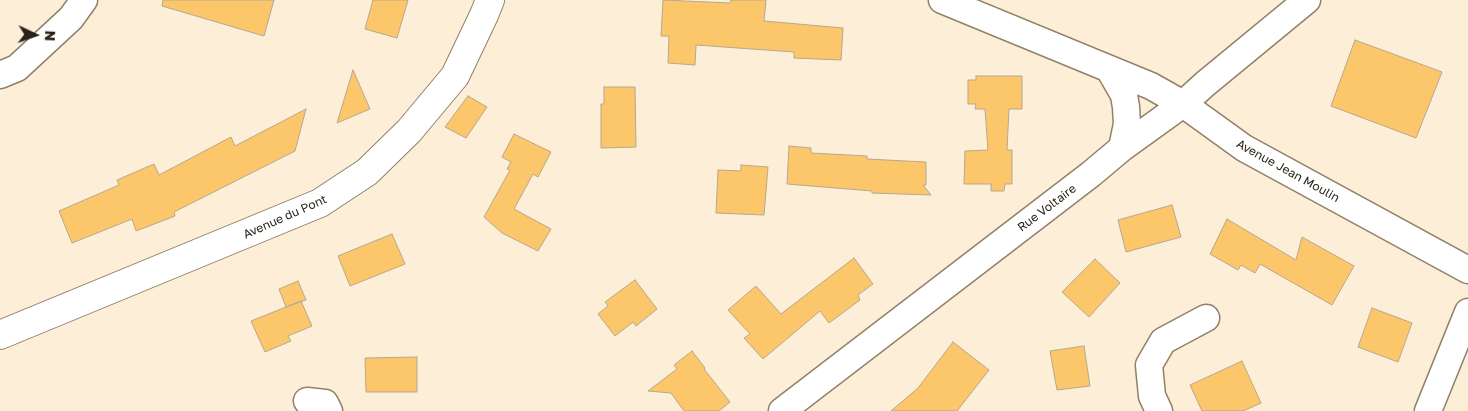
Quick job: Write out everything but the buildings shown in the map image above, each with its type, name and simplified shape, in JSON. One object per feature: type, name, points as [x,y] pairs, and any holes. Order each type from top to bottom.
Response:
[{"type":"street","points":[[0,75],[17,68],[71,18],[84,0]]},
{"type":"street","name":"Avenue du Pont","points":[[0,335],[320,203],[367,172],[409,131],[455,76],[490,0]]},
{"type":"street","name":"Avenue Jean Moulin","points":[[942,0],[1151,86],[1183,104],[1244,148],[1468,270]]},
{"type":"street","name":"Rue Voltaire","points":[[782,411],[1091,174],[1122,148],[1183,104],[1307,0]]},
{"type":"street","points":[[1109,69],[1124,95],[1126,107],[1127,124],[1122,148]]},
{"type":"street","points":[[1428,411],[1468,312]]},
{"type":"street","points":[[1159,411],[1152,396],[1149,365],[1162,341],[1206,318]]}]
